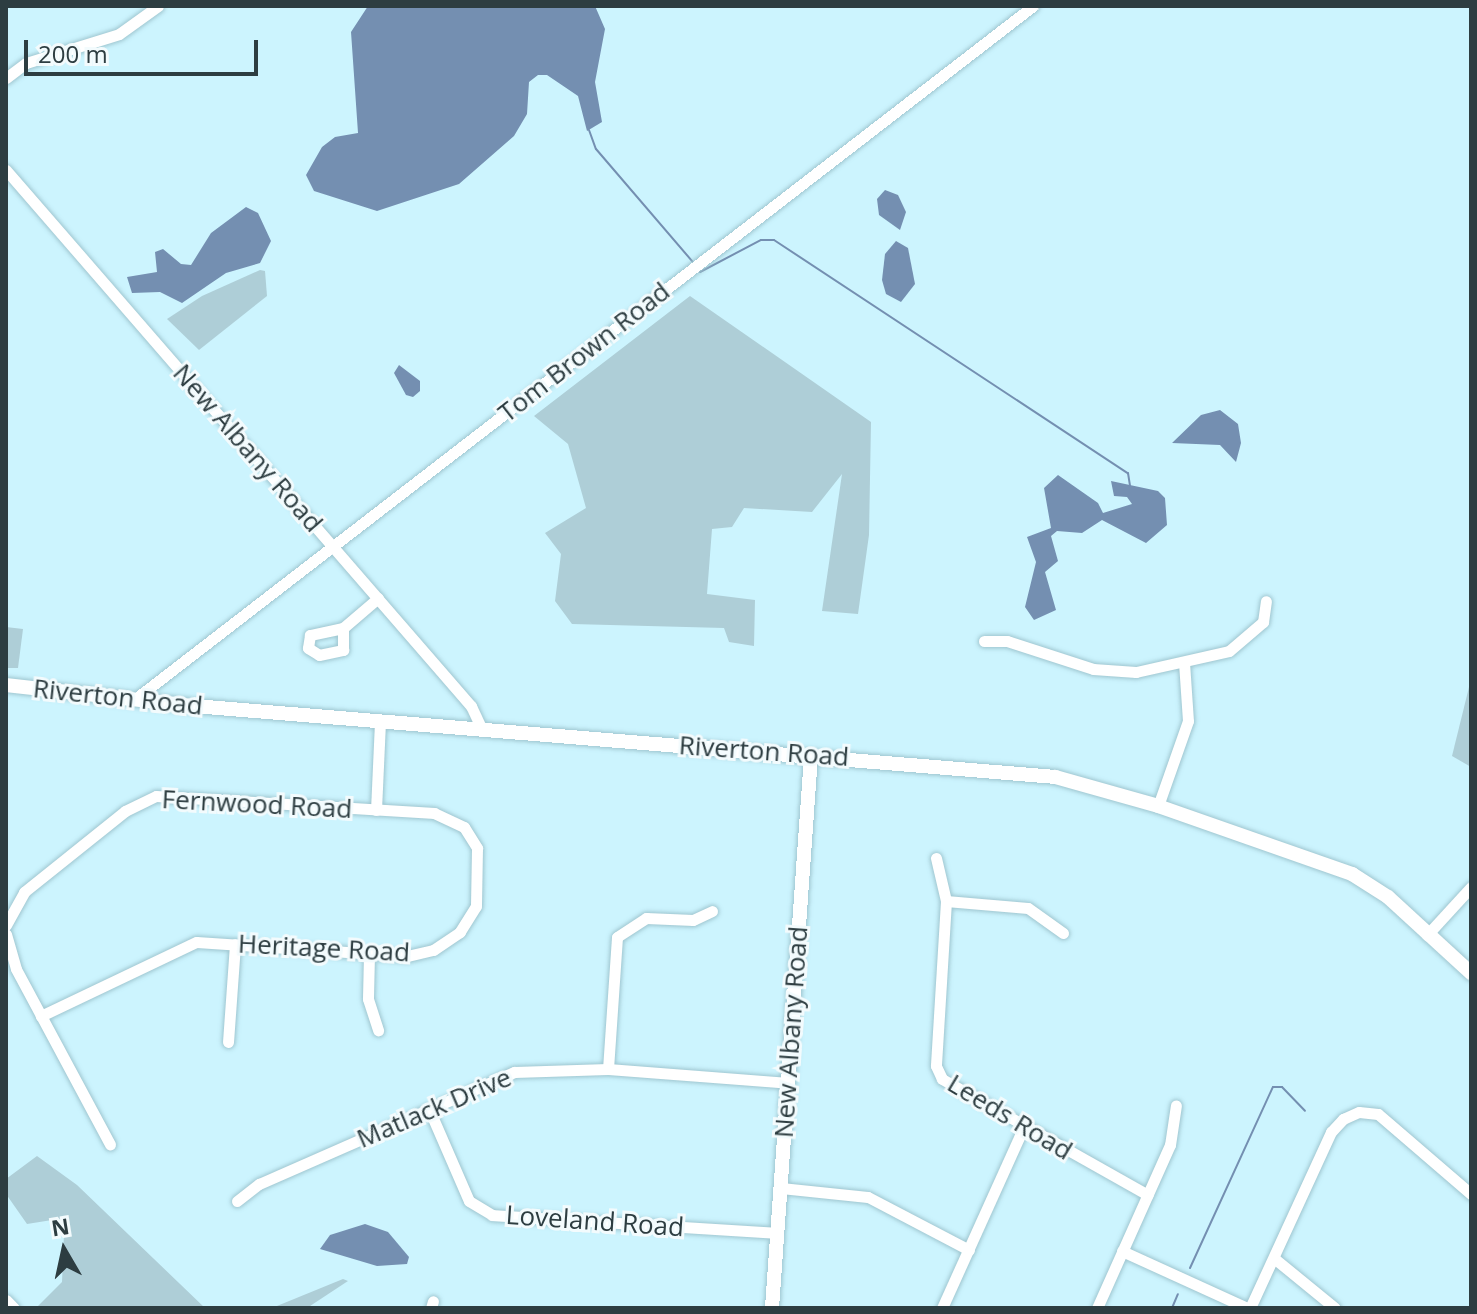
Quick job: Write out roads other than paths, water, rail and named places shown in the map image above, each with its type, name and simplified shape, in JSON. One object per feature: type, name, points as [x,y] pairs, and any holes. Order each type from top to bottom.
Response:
[{"type":"main road","name":"Riverton Road","points":[[6,685],[380,722],[1031,773],[1158,806],[1352,874],[1388,897],[1471,973]]},
{"type":"main road","name":"New Albany Road","points":[[772,1308],[811,756]]},
{"type":"street","points":[[6,78],[26,63],[119,34],[158,6]]},
{"type":"street","name":"Tom Brown Road","points":[[135,699],[1033,6]]},
{"type":"street","name":"New Albany Road","points":[[7,173],[471,706],[482,730]]},
{"type":"street","points":[[343,628],[378,598]]},
{"type":"street","points":[[984,641],[1007,641],[1121,673],[1184,663],[1229,651],[1263,622],[1266,601]]},
{"type":"street","points":[[1158,806],[1188,721],[1184,663]]},
{"type":"street","name":"Fernwood Road","points":[[6,925],[24,892],[125,811],[156,796],[376,810],[380,722]]},
{"type":"street","name":"Heritage Road","points":[[41,1016],[178,948],[206,941],[407,956],[433,950],[470,920],[479,890],[477,848],[464,827],[434,813],[376,810]]},
{"type":"street","name":"Leeds Road","points":[[936,858],[946,901],[938,1073],[955,1091],[1148,1195]]},
{"type":"street","points":[[1427,935],[1471,887]]},
{"type":"street","points":[[946,901],[1028,908],[1043,914],[1063,933]]},
{"type":"street","points":[[608,1069],[617,937],[646,918],[693,920],[712,911]]},
{"type":"street","points":[[6,934],[16,969],[110,1144]]},
{"type":"street","points":[[228,1042],[235,944]]},
{"type":"street","points":[[369,954],[368,999],[378,1030]]},
{"type":"street","name":"Matlack Drive","points":[[237,1201],[259,1184],[514,1072],[608,1069],[788,1083]]},
{"type":"street","points":[[1097,1308],[1174,1136],[1176,1105]]},
{"type":"street","name":"Loveland Road","points":[[429,1109],[469,1201],[492,1215],[777,1233]]},
{"type":"street","points":[[1122,1251],[1249,1308],[1275,1259],[1331,1132],[1359,1112],[1378,1114],[1395,1125],[1471,1194]]},
{"type":"street","points":[[942,1308],[1023,1129]]},
{"type":"street","points":[[781,1188],[868,1197],[969,1250]]},
{"type":"street","points":[[1275,1259],[1335,1308]]},
{"type":"street","points":[[6,1300],[14,1308]]},
{"type":"water","points":[[368,6],[595,6],[605,29],[595,82],[602,122],[587,131],[578,96],[547,75],[538,75],[529,82],[527,114],[514,136],[459,184],[377,211],[314,191],[306,175],[322,147],[335,137],[358,133],[351,32]]},
{"type":"water","points":[[885,190],[898,195],[906,212],[900,230],[879,215],[877,199]]},
{"type":"water","points":[[246,207],[258,213],[271,241],[260,263],[226,273],[182,303],[160,292],[132,293],[127,277],[157,272],[155,252],[163,249],[181,264],[191,265],[211,233]]},
{"type":"water","points":[[896,241],[908,248],[915,284],[901,302],[886,294],[882,280],[885,254]]},
{"type":"water","points":[[399,365],[420,381],[420,391],[413,397],[406,395],[394,373]]},
{"type":"water","points":[[1220,410],[1238,424],[1241,443],[1236,462],[1220,445],[1172,443],[1201,415]]},
{"type":"water","points":[[1058,475],[1098,503],[1103,513],[1132,504],[1127,497],[1114,496],[1111,481],[1158,491],[1165,498],[1167,525],[1146,543],[1102,520],[1082,533],[1057,531],[1051,536],[1058,561],[1045,572],[1056,610],[1034,620],[1025,607],[1036,562],[1027,537],[1051,528],[1044,488]]},
{"type":"water","points":[[365,1224],[388,1232],[409,1257],[407,1264],[377,1266],[320,1249],[330,1235]]},
{"type":"waterway","points":[[589,130],[596,149],[692,261]]},
{"type":"waterway","points":[[700,272],[761,240],[774,240],[1128,473],[1130,486]]},
{"type":"waterway","points":[[1190,1268],[1273,1087],[1282,1087],[1305,1111]]},
{"type":"waterway","points":[[1172,1308],[1178,1294]]}]
